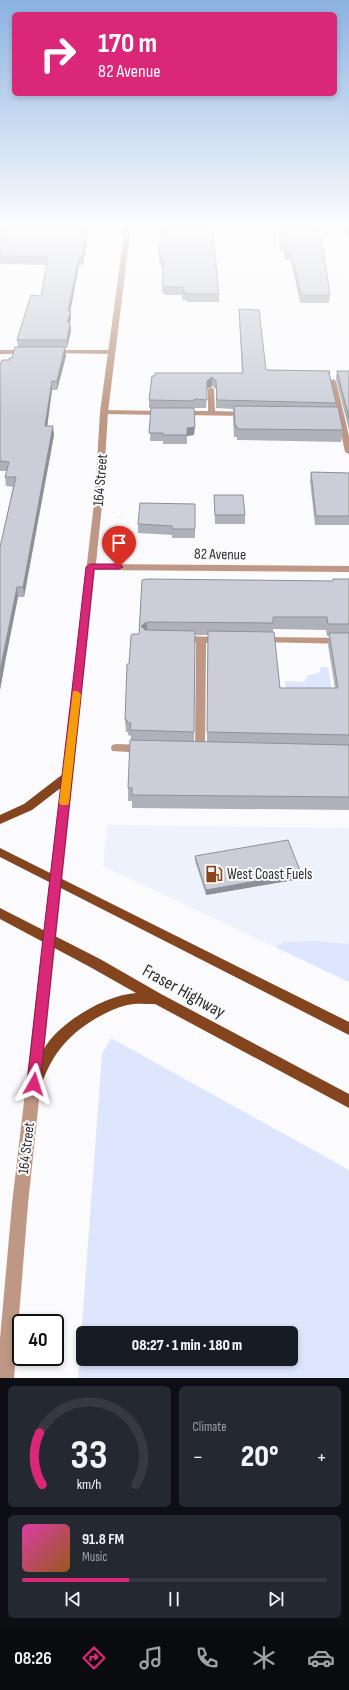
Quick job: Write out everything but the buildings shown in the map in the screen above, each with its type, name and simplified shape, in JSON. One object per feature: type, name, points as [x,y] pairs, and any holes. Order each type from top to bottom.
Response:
[{"type":"main road","points":[[0,820],[28,807],[67,777]]},
{"type":"main road","points":[[0,852],[349,1029]]},
{"type":"main road","name":"Fraser Highway","points":[[0,913],[95,963],[156,998],[349,1102]]},
{"type":"main road","points":[[34,1084],[45,1060],[60,1039],[82,1022],[98,1012],[124,1000],[156,998]]},
{"type":"street","name":"164 Street","points":[[5,1378],[20,1204],[34,1084],[48,939],[56,880],[99,495],[104,412],[120,290]]},
{"type":"street","points":[[0,352],[112,352]]},
{"type":"street","points":[[333,380],[337,414],[349,452]]},
{"type":"street","points":[[211,390],[212,414]]},
{"type":"street","points":[[104,412],[257,414]]},
{"type":"street","name":"82 Avenue","points":[[90,567],[349,569]]},
{"type":"street","points":[[170,639],[231,640]]},
{"type":"street","points":[[200,750],[201,640]]},
{"type":"street","points":[[253,640],[349,641]]},
{"type":"street","points":[[116,748],[154,749]]},
{"type":"shaded area","points":[[328,667],[332,693],[286,693],[285,681],[304,682],[307,676],[320,672],[320,668]]},
{"type":"shaded area","points":[[107,825],[349,828],[349,982],[103,866]]},
{"type":"shaded area","points":[[317,941],[349,944],[349,982],[275,947],[284,942]]},
{"type":"shaded area","points":[[111,1038],[349,1170],[349,1378],[78,1378],[79,1366],[298,1366],[298,1326],[82,1326],[102,1054]]},
{"type":"slow traffic","points":[[64,803],[77,694]]},
{"type":"place","name":"West Coast Fuels","points":[[214,874]]},
{"type":"route","points":[[34,1084],[48,939],[72,744],[90,567],[119,567]]}]
